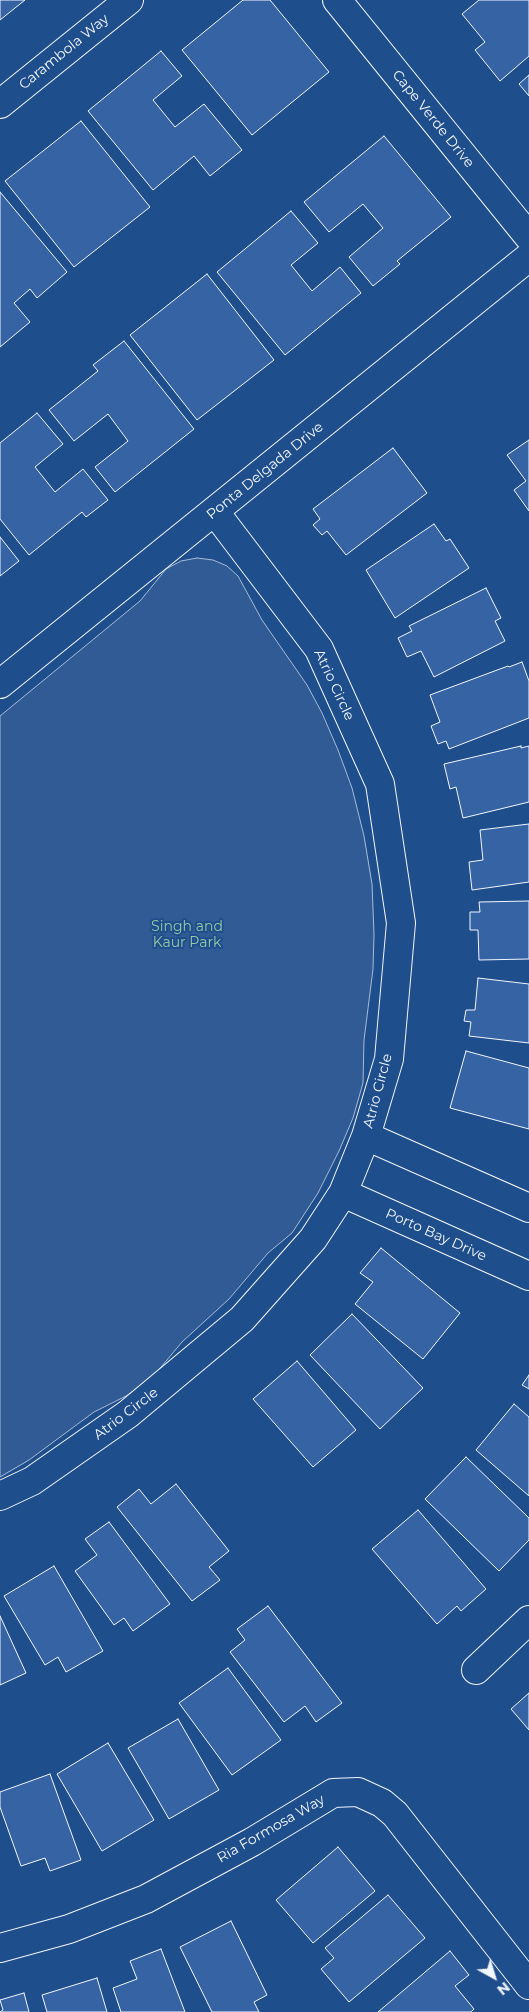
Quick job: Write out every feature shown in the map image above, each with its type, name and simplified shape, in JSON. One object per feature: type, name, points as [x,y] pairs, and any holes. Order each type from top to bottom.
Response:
[{"type":"street","name":"Carambola Way","points":[[0,104],[129,0]]},
{"type":"street","name":"Cape Verde Drive","points":[[337,0],[529,237]]},
{"type":"street","name":"Ponta Delgada Drive","points":[[0,684],[215,512],[529,256]]},
{"type":"street","name":"Atrio Circle","points":[[0,1496],[32,1481],[128,1414],[242,1319],[313,1239],[343,1192],[366,1136],[389,1058],[401,923],[380,784],[319,649],[215,512]]},
{"type":"street","points":[[366,1136],[529,1208]]},
{"type":"street","name":"Porto Bay Drive","points":[[343,1192],[529,1276]]},
{"type":"street","points":[[476,1670],[529,1620]]},
{"type":"street","name":"Ria Formosa Way","points":[[0,1948],[69,1929],[146,1899],[252,1842],[333,1793],[358,1792],[382,1803],[395,1814],[529,1985]]},
{"type":"green space","name":"Singh and Kaur Park","points":[[197,558],[213,560],[227,566],[238,576],[262,620],[307,685],[322,713],[352,788],[364,836],[372,884],[374,934],[373,969],[364,1040],[363,1083],[353,1118],[339,1151],[318,1193],[292,1233],[268,1253],[229,1299],[182,1342],[151,1379],[126,1396],[94,1412],[29,1460],[0,1477],[0,716],[140,601],[166,569],[181,561]]},
{"type":"building","points":[[0,0],[25,0],[0,20]]},
{"type":"building","points":[[243,0],[270,0],[329,72],[252,135],[182,50]]},
{"type":"building","points":[[479,0],[529,0],[529,56],[500,81],[475,50],[485,42],[462,14]]},
{"type":"building","points":[[161,51],[182,76],[153,100],[175,127],[204,104],[242,150],[210,176],[194,156],[153,190],[88,111]]},
{"type":"building","points":[[529,75],[529,96],[519,84]]},
{"type":"building","points":[[81,121],[150,207],[74,267],[5,181]]},
{"type":"building","points":[[384,136],[451,217],[397,261],[400,264],[373,286],[349,257],[383,228],[363,204],[329,232],[304,202]]},
{"type":"building","points":[[0,192],[67,272],[37,298],[30,289],[14,303],[30,322],[0,347]]},
{"type":"building","points":[[291,211],[318,243],[291,265],[312,291],[340,267],[361,293],[285,355],[217,272]]},
{"type":"building","points":[[207,274],[274,360],[197,420],[130,335]]},
{"type":"building","points":[[124,341],[194,429],[115,492],[95,467],[128,441],[108,414],[74,441],[49,410],[98,371],[93,365]]},
{"type":"building","points":[[37,413],[63,444],[35,467],[55,492],[83,469],[108,500],[86,517],[82,512],[29,555],[0,519],[0,443]]},
{"type":"building","points":[[529,440],[529,511],[514,490],[526,481],[507,455]]},
{"type":"building","points":[[393,448],[427,493],[346,555],[327,531],[322,535],[313,525],[320,519],[313,509]]},
{"type":"building","points":[[434,524],[446,541],[450,539],[469,568],[395,618],[366,570]]},
{"type":"building","points":[[0,537],[19,561],[0,576]]},
{"type":"building","points":[[486,588],[501,618],[495,621],[505,641],[434,677],[421,651],[407,657],[398,638],[412,631],[409,626]]},
{"type":"building","points":[[522,662],[529,681],[529,718],[449,749],[446,741],[438,744],[431,726],[440,722],[430,695]]},
{"type":"building","points":[[521,746],[521,748],[529,746],[529,802],[463,818],[456,787],[450,789],[444,764]]},
{"type":"building","points":[[529,824],[529,882],[472,890],[469,862],[483,860],[480,830]]},
{"type":"building","points":[[529,901],[529,959],[479,960],[478,930],[470,930],[470,912],[480,912],[479,902]]},
{"type":"building","points":[[478,978],[529,984],[529,1043],[469,1036],[471,1022],[464,1021],[466,1010],[475,1010]]},
{"type":"building","points":[[466,1051],[529,1068],[529,1129],[450,1108]]},
{"type":"building","points":[[381,1248],[460,1313],[423,1359],[355,1304],[373,1282],[360,1273]]},
{"type":"building","points":[[352,1314],[423,1388],[380,1429],[310,1355]]},
{"type":"building","points":[[297,1361],[356,1430],[313,1467],[253,1399]]},
{"type":"building","points":[[529,1375],[529,1389],[522,1385]]},
{"type":"building","points":[[514,1404],[529,1417],[529,1496],[476,1450]]},
{"type":"building","points":[[466,1457],[529,1518],[529,1540],[499,1571],[425,1499]]},
{"type":"building","points":[[176,1484],[229,1551],[209,1567],[220,1580],[192,1601],[117,1507],[139,1489],[151,1504]]},
{"type":"building","points":[[418,1510],[486,1589],[461,1611],[457,1606],[437,1624],[372,1549]]},
{"type":"building","points":[[109,1522],[170,1604],[133,1631],[124,1618],[114,1625],[75,1571],[97,1555],[85,1539]]},
{"type":"building","points":[[54,1566],[103,1651],[66,1672],[58,1657],[45,1665],[4,1596]]},
{"type":"building","points":[[268,1606],[342,1703],[316,1722],[305,1706],[284,1722],[230,1652],[245,1640],[237,1629]]},
{"type":"building","points":[[0,1616],[26,1673],[0,1685]]},
{"type":"building","points":[[228,1668],[281,1740],[232,1775],[179,1703]]},
{"type":"building","points":[[529,1693],[529,1730],[511,1709]]},
{"type":"building","points":[[178,1719],[219,1790],[169,1819],[128,1748]]},
{"type":"building","points":[[108,1743],[154,1820],[102,1851],[57,1774]]},
{"type":"building","points":[[50,1774],[81,1860],[50,1871],[45,1858],[21,1866],[0,1807],[0,1792]]},
{"type":"building","points":[[338,1847],[375,1891],[313,1943],[276,1900]]},
{"type":"building","points":[[388,1895],[425,1938],[349,2002],[321,1969],[334,1958],[325,1948]]},
{"type":"building","points":[[231,1921],[267,1995],[254,2002],[259,2012],[212,2012],[180,1947]]},
{"type":"building","points":[[161,1949],[185,2012],[121,2012],[113,1988],[137,1979],[130,1961]]},
{"type":"building","points":[[450,1951],[469,1975],[455,1986],[474,2009],[471,2012],[378,2012]]},
{"type":"building","points":[[97,1978],[107,2012],[47,2012],[42,1995]]},
{"type":"building","points":[[24,1993],[29,2012],[0,2012],[3,2010],[0,2000]]}]
